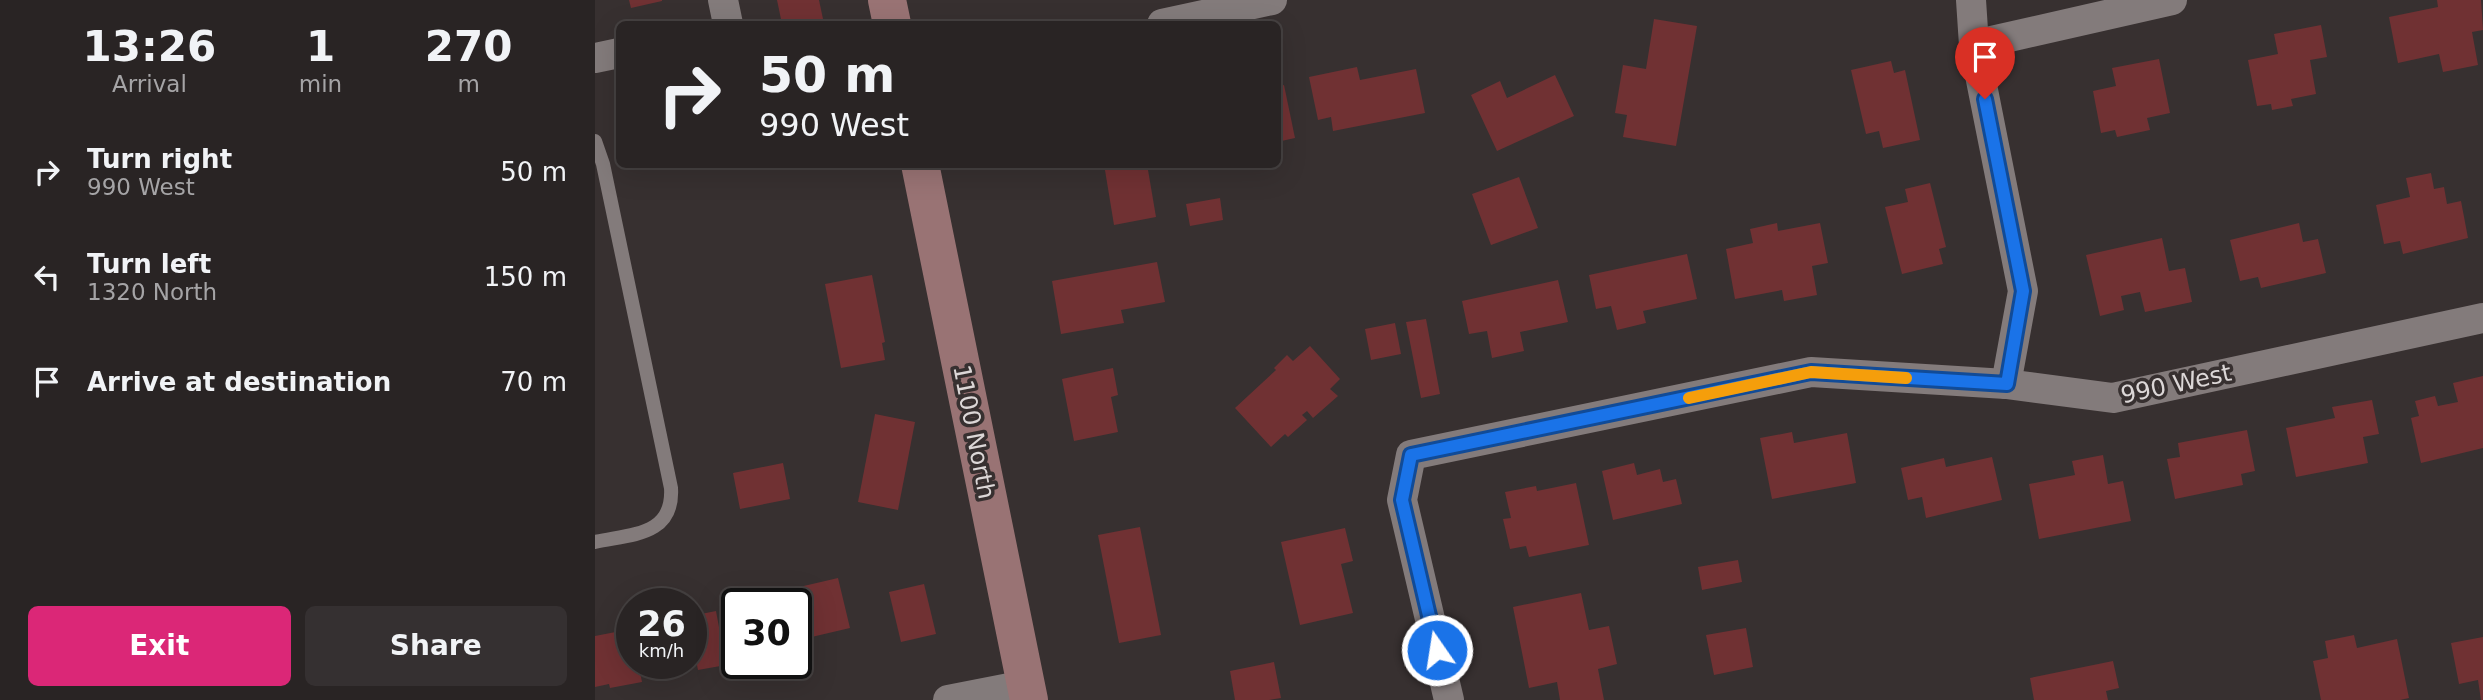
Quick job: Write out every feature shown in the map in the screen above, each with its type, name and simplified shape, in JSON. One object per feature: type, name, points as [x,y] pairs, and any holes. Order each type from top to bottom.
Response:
[{"type":"main road","points":[[887,0],[891,21]]},
{"type":"main road","name":"1100 North","points":[[922,168],[1027,693]]},
{"type":"street","points":[[723,0],[727,21]]},
{"type":"street","points":[[1176,21],[1272,0]]},
{"type":"street","points":[[1971,0],[1974,45],[2023,291],[2007,384]]},
{"type":"street","points":[[1974,45],[2172,0]]},
{"type":"street","points":[[595,58],[616,54]]},
{"type":"street","name":"990 West","points":[[1449,700],[1402,500],[1411,455],[1811,372],[2007,384],[2113,398],[2483,318]]},
{"type":"street","points":[[948,700],[1027,693]]},
{"type":"lane","points":[[595,141],[605,177],[672,503],[668,515],[658,525],[645,531],[595,542]]},
{"type":"building","points":[[629,0],[662,0],[662,1],[631,8]]},
{"type":"building","points":[[777,0],[819,0],[823,19],[781,21]]},
{"type":"building","points":[[2437,0],[2481,0],[2483,30],[2472,32],[2478,65],[2443,72],[2439,54],[2398,63],[2389,17],[2438,7]]},
{"type":"building","points":[[1654,19],[1697,26],[1676,146],[1623,137],[1627,115],[1615,113],[1623,65],[1646,69]]},
{"type":"building","points":[[2321,25],[2327,57],[2310,60],[2316,94],[2291,99],[2293,106],[2272,110],[2271,104],[2257,106],[2248,60],[2278,54],[2274,34]]},
{"type":"building","points":[[2159,59],[2170,113],[2147,118],[2150,130],[2117,137],[2115,130],[2101,133],[2093,91],[2116,86],[2112,68]]},
{"type":"building","points":[[1891,61],[1894,73],[1905,70],[1920,140],[1883,148],[1879,131],[1866,134],[1851,70]]},
{"type":"building","points":[[1357,67],[1360,80],[1416,69],[1425,113],[1333,131],[1331,117],[1318,120],[1309,77]]},
{"type":"building","points":[[1555,75],[1574,116],[1497,151],[1471,95],[1500,81],[1507,98]]},
{"type":"building","points":[[1284,85],[1295,138],[1281,141],[1281,86]]},
{"type":"building","points":[[1105,168],[1148,168],[1156,217],[1114,225]]},
{"type":"building","points":[[2431,173],[2434,189],[2444,187],[2447,204],[2461,201],[2468,238],[2403,254],[2400,241],[2384,244],[2376,205],[2410,197],[2406,178]]},
{"type":"building","points":[[1519,177],[1538,228],[1491,245],[1472,194]]},
{"type":"building","points":[[1930,183],[1946,247],[1939,249],[1943,264],[1902,274],[1885,207],[1908,202],[1905,189]]},
{"type":"building","points":[[1220,198],[1223,220],[1190,226],[1186,204]]},
{"type":"building","points":[[1777,223],[1778,231],[1820,223],[1828,263],[1812,266],[1817,295],[1784,301],[1782,290],[1735,299],[1726,249],[1753,243],[1750,229]]},
{"type":"building","points":[[2299,223],[2303,242],[2318,239],[2326,273],[2261,288],[2258,277],[2240,281],[2230,240]]},
{"type":"building","points":[[2162,238],[2169,271],[2185,268],[2192,302],[2145,312],[2140,292],[2121,296],[2124,310],[2100,316],[2086,255]]},
{"type":"building","points":[[1687,254],[1697,299],[1643,311],[1646,323],[1617,330],[1611,306],[1596,309],[1589,275]]},
{"type":"building","points":[[1157,262],[1165,302],[1121,310],[1124,323],[1061,334],[1052,281]]},
{"type":"building","points":[[872,275],[885,342],[882,343],[885,360],[841,368],[825,284]]},
{"type":"building","points":[[1558,280],[1568,322],[1520,332],[1524,351],[1492,358],[1487,331],[1469,334],[1462,301]]},
{"type":"building","points":[[1426,319],[1440,394],[1421,398],[1406,322]]},
{"type":"building","points":[[1395,323],[1401,354],[1371,360],[1365,329]]},
{"type":"building","points":[[1310,346],[1340,379],[1330,389],[1338,396],[1313,418],[1307,411],[1302,415],[1307,420],[1288,437],[1285,434],[1271,447],[1235,408],[1276,370],[1274,368],[1287,355],[1293,361]]},
{"type":"building","points":[[1113,368],[1118,395],[1111,397],[1118,432],[1074,441],[1062,379]]},
{"type":"building","points":[[2483,376],[2483,448],[2421,463],[2411,418],[2419,416],[2415,401],[2435,396],[2438,406],[2458,402],[2453,383]]},
{"type":"building","points":[[2372,400],[2379,434],[2363,437],[2368,463],[2296,477],[2286,428],[2335,418],[2332,407]]},
{"type":"building","points":[[875,414],[915,422],[898,510],[858,502]]},
{"type":"building","points":[[2247,430],[2255,471],[2241,474],[2243,485],[2175,499],[2167,459],[2180,457],[2178,443]]},
{"type":"building","points":[[1792,432],[1794,443],[1847,433],[1856,483],[1772,499],[1760,438]]},
{"type":"building","points":[[2103,455],[2108,484],[2123,481],[2131,521],[2039,539],[2029,484],[2075,475],[2072,461]]},
{"type":"building","points":[[1992,457],[2002,500],[1926,518],[1922,497],[1908,500],[1901,468],[1944,458],[1946,467]]},
{"type":"building","points":[[783,463],[790,499],[740,509],[733,473]]},
{"type":"building","points":[[1634,463],[1637,475],[1660,469],[1663,482],[1676,479],[1682,504],[1613,520],[1602,471]]},
{"type":"building","points":[[1576,483],[1589,545],[1529,557],[1526,546],[1510,549],[1503,519],[1511,518],[1505,492],[1536,486],[1537,491]]},
{"type":"building","points":[[1140,527],[1161,635],[1119,643],[1098,535]]},
{"type":"building","points":[[1345,528],[1353,561],[1341,564],[1353,613],[1300,625],[1281,542]]},
{"type":"building","points":[[1738,560],[1742,582],[1702,590],[1698,567]]},
{"type":"building","points":[[838,578],[850,628],[812,637],[812,588],[795,588]]},
{"type":"building","points":[[924,584],[936,634],[901,642],[889,592]]},
{"type":"building","points":[[1581,593],[1589,630],[1609,626],[1617,664],[1598,669],[1604,700],[1560,700],[1557,682],[1529,688],[1513,607]]},
{"type":"building","points":[[716,611],[721,638],[721,666],[707,668],[707,613]]},
{"type":"building","points":[[1746,628],[1753,667],[1714,675],[1706,635]]},
{"type":"building","points":[[616,632],[616,679],[641,679],[642,682],[610,688],[609,684],[595,687],[595,636]]},
{"type":"building","points":[[2354,635],[2357,648],[2397,639],[2409,698],[2321,700],[2313,661],[2328,658],[2325,641]]},
{"type":"building","points":[[2483,637],[2481,700],[2478,680],[2459,684],[2451,643]]},
{"type":"building","points":[[2113,661],[2119,688],[2106,691],[2108,700],[2034,700],[2030,678]]},
{"type":"building","points":[[1274,662],[1281,698],[1235,700],[1230,671]]},
{"type":"slow traffic","points":[[1689,398],[1811,372],[1906,378]]},
{"type":"route","points":[[1437,650],[1402,500],[1411,455],[1811,372],[2007,384],[2023,291],[1985,99]]}]
